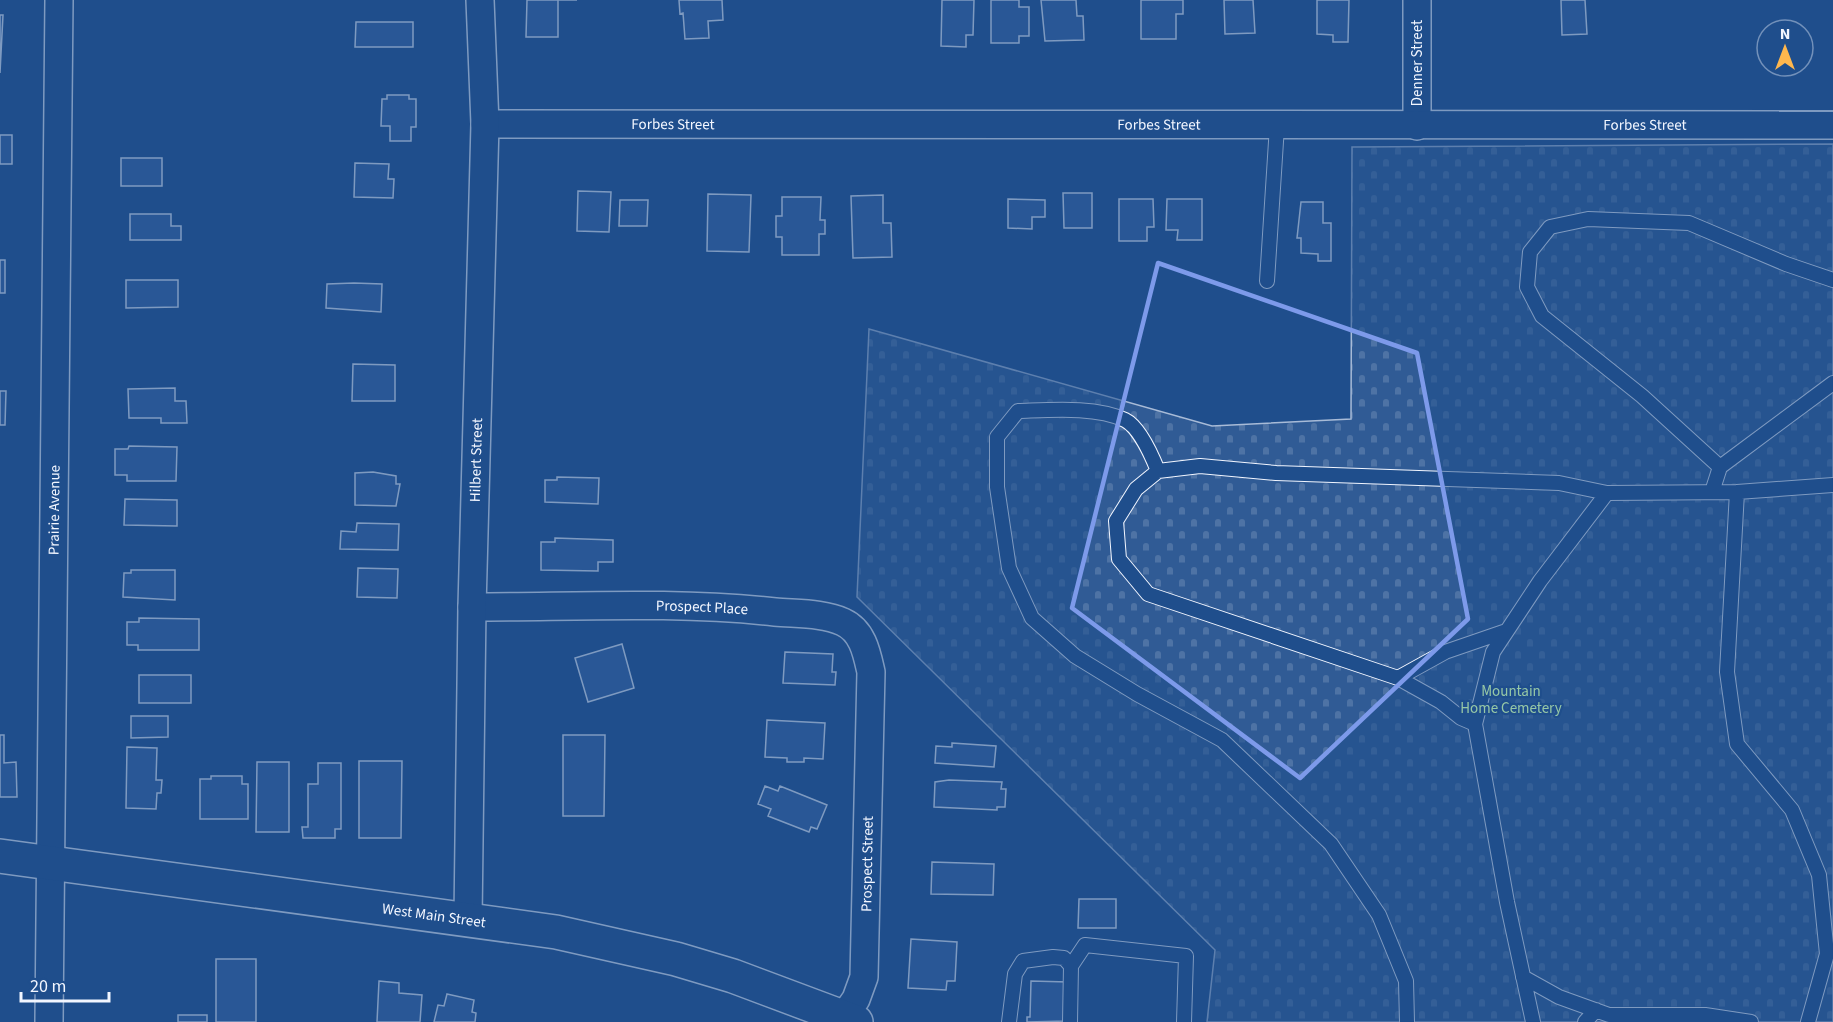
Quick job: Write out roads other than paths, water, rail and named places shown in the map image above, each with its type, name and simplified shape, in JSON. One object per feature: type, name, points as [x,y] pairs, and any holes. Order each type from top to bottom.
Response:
[{"type":"main road","name":"West Main Street","points":[[0,856],[555,932],[667,957],[733,976],[847,1020]]},
{"type":"street","name":"Prairie Avenue","points":[[49,1022],[53,863],[59,0]]},
{"type":"street","name":"Hilbert Street","points":[[468,920],[472,607],[485,124],[480,0]]},
{"type":"street","name":"Denner Street","points":[[1417,0],[1417,126]]},
{"type":"street","name":"Forbes Street","points":[[485,124],[1833,125]]},
{"type":"street","name":"Prospect Place","points":[[472,607],[723,606],[822,617],[844,623],[864,645],[871,672],[871,700]]},
{"type":"street","name":"Prospect Street","points":[[847,1020],[864,977],[871,700]]},
{"type":"lane","points":[[1267,281],[1276,126]]},
{"type":"lane","points":[[1720,467],[1642,396],[1542,316],[1527,287],[1530,252],[1550,228],[1588,219],[1689,223],[1786,264],[1833,280]]},
{"type":"lane","points":[[1712,492],[1720,467],[1833,382]]},
{"type":"lane","points":[[1158,471],[1149,448],[1127,421],[1077,409],[1018,411],[997,437],[997,487],[1009,568],[1032,618],[1075,656],[1137,694],[1222,740],[1331,844],[1379,915],[1406,981],[1407,1022]]},
{"type":"lane","points":[[1476,724],[1461,718],[1441,702],[1398,678],[1148,594],[1119,559],[1116,521],[1136,489],[1158,471],[1200,466],[1288,474],[1559,483],[1606,492],[1737,492],[1833,484]]},
{"type":"lane","points":[[1533,1022],[1476,724],[1492,652],[1606,492]]},
{"type":"lane","points":[[1737,492],[1727,672],[1737,744],[1792,810],[1819,875],[1827,954],[1808,1022]]},
{"type":"lane","points":[[1398,678],[1445,652],[1506,631]]},
{"type":"lane","points":[[1070,1022],[1071,966],[1085,945],[1186,956],[1184,1022]]},
{"type":"lane","points":[[1010,1022],[1015,974],[1023,962],[1053,957],[1064,958],[1071,966]]},
{"type":"lane","points":[[1523,977],[1559,997],[1609,1015],[1705,1015],[1751,1022]]},
{"type":"lane","points":[[1585,1022],[1596,1010]]},
{"type":"park label","name":"Mountain Home Cemetery","points":[[1511,700]]}]
